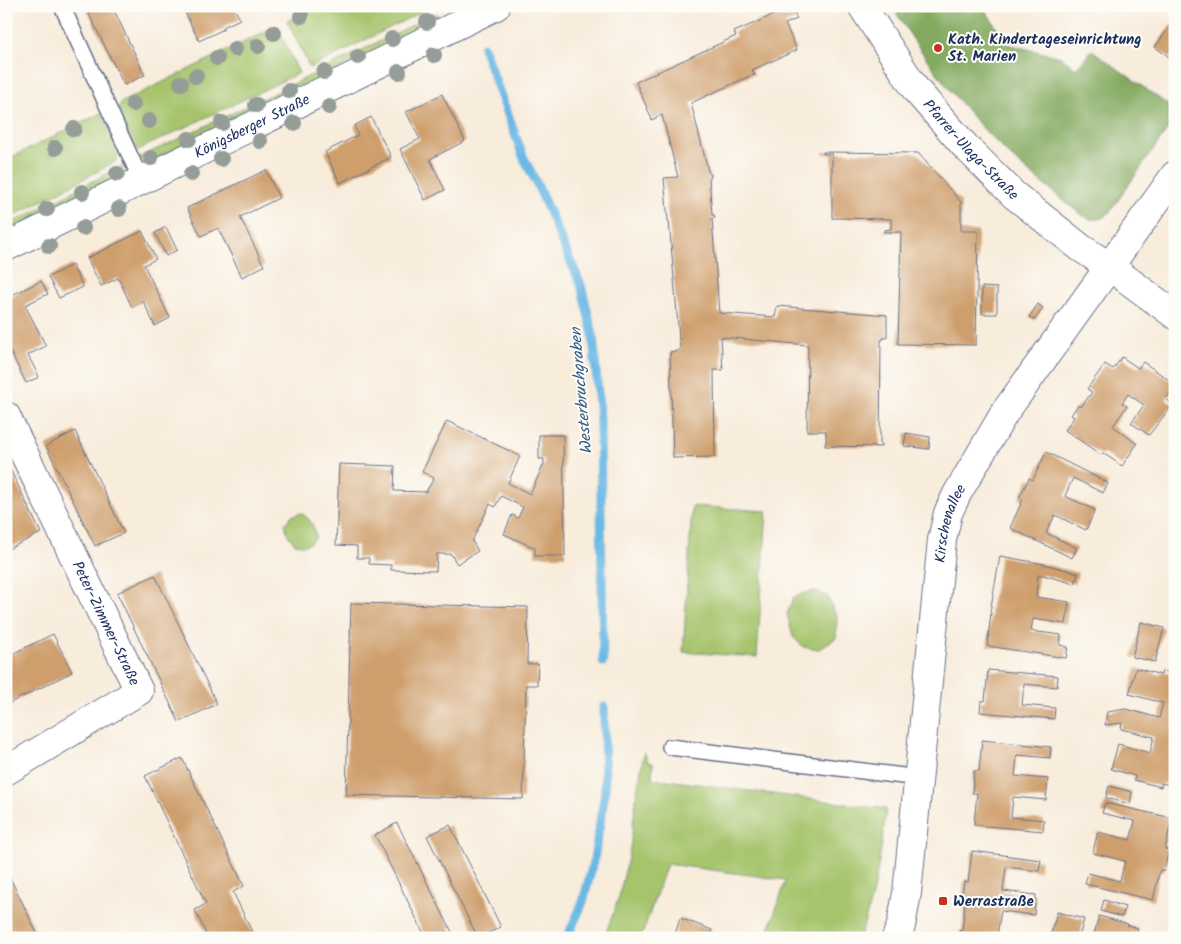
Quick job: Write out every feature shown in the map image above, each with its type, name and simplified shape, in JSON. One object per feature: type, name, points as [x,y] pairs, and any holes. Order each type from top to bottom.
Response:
[{"type":"street","name":"Königsberger Straße","points":[[6,247],[496,6]]},
{"type":"street","name":"Pfarrer-Ulaga-Straße","points":[[862,6],[916,90],[965,146],[1014,195],[1081,248],[1110,266],[1175,315]]},
{"type":"street","name":"Kirschenallee","points":[[896,938],[901,926],[907,893],[942,540],[948,513],[1004,412],[1175,175]]},
{"type":"street","name":"Peter-Zimmer-Straße","points":[[6,416],[139,691],[6,771]]},
{"type":"lane","points":[[62,6],[141,180]]},
{"type":"lane","points":[[670,747],[919,778]]},
{"type":"green space","points":[[316,6],[433,6],[310,68],[287,21]]},
{"type":"green space","points":[[892,6],[983,6],[1007,44],[1061,57],[1076,69],[1092,50],[1175,110],[1175,119],[1109,213],[1100,219],[1089,219],[1028,172],[984,129],[944,83]]},
{"type":"green space","points":[[435,14],[441,19],[151,161],[138,158],[285,88]]},
{"type":"green space","points":[[277,26],[299,73],[138,150],[135,149],[118,113],[122,102]]},
{"type":"green space","points":[[101,113],[119,151],[115,162],[6,220],[6,160]]},
{"type":"green space","points":[[124,165],[118,177],[6,233],[6,226]]},
{"type":"green space","points":[[692,506],[767,511],[757,657],[683,652]]},
{"type":"green space","points":[[301,513],[312,523],[316,537],[309,544],[304,545],[295,544],[288,535],[285,524],[291,516]]},
{"type":"green space","points":[[816,591],[827,596],[837,617],[836,638],[819,649],[803,647],[793,637],[787,614],[793,598],[804,593]]},
{"type":"green space","points":[[644,752],[649,763],[653,763],[652,778],[886,809],[877,874],[859,938],[766,938],[786,880],[667,864],[641,938],[604,938],[619,897],[630,849]]},
{"type":"building","points":[[85,6],[112,6],[145,75],[124,85]]},
{"type":"building","points":[[182,6],[233,6],[240,19],[199,41]]},
{"type":"building","points":[[778,6],[791,6],[797,19],[785,24],[797,50],[752,70],[755,75],[691,103],[709,174],[711,174],[711,177],[709,177],[712,215],[715,218],[712,218],[719,313],[775,317],[777,306],[887,315],[887,338],[881,340],[881,447],[825,446],[826,431],[807,431],[808,345],[721,337],[723,370],[714,370],[715,457],[673,458],[670,352],[680,349],[664,178],[678,177],[662,115],[652,120],[636,82],[736,36],[734,32],[780,12]]},
{"type":"building","points":[[1175,19],[1175,61],[1155,47]]},
{"type":"building","points":[[442,94],[465,141],[430,159],[445,190],[425,200],[400,149],[420,139],[406,112]]},
{"type":"building","points":[[371,117],[391,157],[340,183],[325,152],[358,135],[354,126]]},
{"type":"building","points":[[823,152],[918,153],[961,202],[961,231],[978,231],[976,345],[898,344],[901,232],[884,232],[884,230],[891,229],[891,219],[832,218],[832,154],[823,154]]},
{"type":"building","points":[[266,170],[279,198],[240,217],[264,266],[242,277],[218,228],[201,236],[187,208]]},
{"type":"building","points":[[166,227],[177,250],[166,256],[155,233]]},
{"type":"building","points":[[142,231],[156,259],[144,265],[170,318],[155,326],[143,301],[132,307],[118,278],[101,286],[87,258]]},
{"type":"building","points":[[72,265],[83,287],[59,298],[48,277]]},
{"type":"building","points":[[41,281],[48,294],[25,305],[46,346],[28,355],[39,377],[26,383],[6,343],[6,298]]},
{"type":"building","points":[[982,287],[997,288],[997,314],[982,314]]},
{"type":"building","points":[[1038,304],[1043,308],[1035,320],[1029,317]]},
{"type":"building","points":[[1122,357],[1138,368],[1143,362],[1175,384],[1175,387],[1166,399],[1173,404],[1149,435],[1131,423],[1144,405],[1128,394],[1122,403],[1127,406],[1113,426],[1137,444],[1122,466],[1103,453],[1101,455],[1065,430],[1074,417],[1071,415],[1078,405],[1081,407],[1092,392],[1087,389],[1105,364],[1113,369]]},
{"type":"building","points":[[447,421],[520,456],[508,483],[530,494],[544,464],[544,459],[539,459],[539,435],[563,435],[565,556],[535,556],[535,548],[504,534],[512,515],[518,518],[523,507],[501,496],[495,507],[490,504],[472,541],[478,551],[457,564],[451,554],[437,554],[436,571],[391,570],[391,565],[369,564],[369,558],[357,558],[357,546],[336,545],[339,464],[395,466],[394,491],[426,492],[434,478],[422,472]]},
{"type":"building","points":[[75,431],[124,533],[95,546],[46,446]]},
{"type":"building","points":[[906,433],[930,437],[929,449],[904,446]]},
{"type":"building","points":[[1046,452],[1108,483],[1103,493],[1073,478],[1065,496],[1095,510],[1086,530],[1055,515],[1046,533],[1077,548],[1072,558],[1010,528],[1023,499],[1019,498],[1029,478],[1033,480]]},
{"type":"building","points":[[6,461],[41,533],[6,550]]},
{"type":"building","points":[[1000,556],[1044,564],[1078,573],[1075,584],[1038,575],[1036,597],[1069,602],[1066,624],[1033,619],[1031,631],[1061,635],[1060,645],[1068,647],[1066,658],[987,646],[990,612]]},
{"type":"building","points":[[155,575],[217,704],[179,722],[117,593]]},
{"type":"building","points":[[351,603],[528,607],[527,664],[538,664],[537,685],[526,685],[523,799],[346,795]]},
{"type":"building","points":[[1141,622],[1164,628],[1155,662],[1132,657]]},
{"type":"building","points":[[53,634],[72,672],[6,705],[6,657]]},
{"type":"building","points":[[1136,668],[1161,675],[1162,671],[1175,674],[1175,786],[1162,783],[1161,787],[1134,780],[1135,776],[1111,769],[1118,744],[1150,753],[1154,737],[1121,729],[1122,723],[1105,725],[1107,712],[1126,709],[1159,718],[1163,703],[1129,694]]},
{"type":"building","points":[[988,670],[1058,676],[1057,687],[1024,684],[1022,705],[1055,708],[1054,719],[980,712],[981,701],[985,701]]},
{"type":"building","points":[[982,740],[1051,747],[1050,758],[1017,755],[1015,776],[1048,779],[1046,800],[1013,797],[1011,817],[1044,820],[1043,831],[974,825],[977,793],[972,793],[974,771],[979,771]]},
{"type":"building","points":[[182,758],[244,886],[233,892],[255,938],[208,938],[195,910],[206,904],[145,776]]},
{"type":"building","points":[[1109,786],[1132,792],[1130,804],[1106,798]]},
{"type":"building","points":[[1105,803],[1172,818],[1165,849],[1169,850],[1164,871],[1160,870],[1153,900],[1085,884],[1088,873],[1120,881],[1125,861],[1093,853],[1095,843],[1098,832],[1130,840],[1135,821],[1102,813]]},
{"type":"building","points":[[397,823],[455,938],[426,938],[375,835]]},
{"type":"building","points":[[450,825],[501,927],[478,938],[427,836]]},
{"type":"building","points":[[972,851],[1041,860],[1039,871],[1006,867],[1003,891],[1036,895],[1034,915],[1001,911],[997,935],[1007,938],[959,938],[960,930],[962,931],[965,903],[961,903],[964,881],[968,882]]},
{"type":"building","points":[[6,870],[23,904],[39,938],[6,938]]},
{"type":"building","points":[[1104,900],[1125,907],[1122,917],[1101,911]]},
{"type":"building","points":[[1057,912],[1084,919],[1079,938],[1048,938],[1049,933],[1051,934]]},
{"type":"building","points":[[1099,916],[1138,928],[1136,936],[1142,938],[1093,938]]},
{"type":"building","points":[[680,918],[712,930],[709,938],[674,938]]},
{"type":"waterway","name":"Westerbruchgraben","points":[[483,47],[523,156],[581,285],[593,334],[600,419],[603,662]]},
{"type":"waterway","name":"Westerbruchgraben","points":[[567,938],[583,902],[594,859],[605,792],[604,707]]},
{"type":"place","name":"Kath. Kindertageseinrichtung St. Marien","points":[[938,48]]},
{"type":"place","name":"Werrastraße","points":[[943,901]]}]
